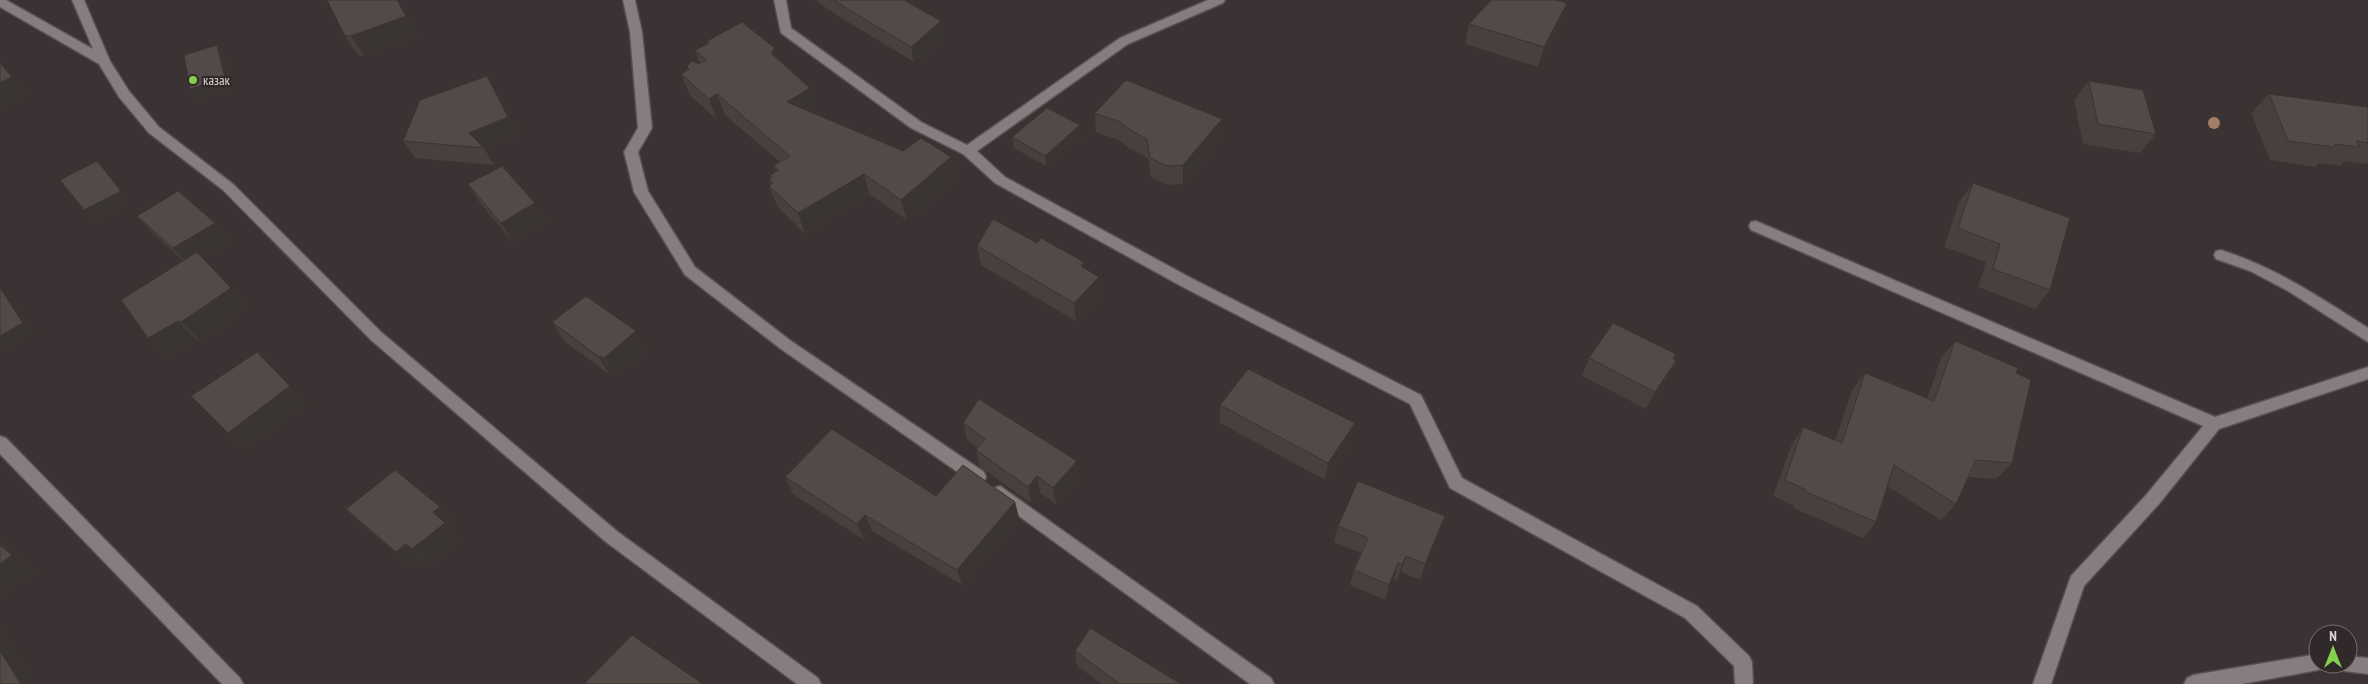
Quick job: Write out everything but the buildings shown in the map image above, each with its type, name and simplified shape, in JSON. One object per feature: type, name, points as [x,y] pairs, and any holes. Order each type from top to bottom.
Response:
[{"type":"street","points":[[78,0],[104,61],[124,94],[154,130],[228,187],[376,336],[612,537],[812,684]]},
{"type":"street","points":[[629,0],[636,32],[645,128],[631,152],[641,192],[690,271],[786,345],[961,465],[1264,684]]},
{"type":"street","points":[[780,0],[785,30],[916,125],[968,152],[1000,180],[1186,282],[1416,400],[1456,483],[1691,612],[1743,662],[1744,684]]},
{"type":"street","points":[[968,152],[1056,87],[1124,41],[1219,0]]},
{"type":"street","points":[[0,2],[104,61]]},
{"type":"street","points":[[1756,226],[2214,424]]},
{"type":"street","points":[[2221,256],[2256,267],[2294,287],[2368,336]]},
{"type":"street","points":[[2042,684],[2077,582],[2153,499],[2214,424],[2368,374]]},
{"type":"street","points":[[0,443],[234,684]]},
{"type":"street","points":[[2193,684],[2308,664]]},
{"type":"place","name":"казак","points":[[193,80]]}]
